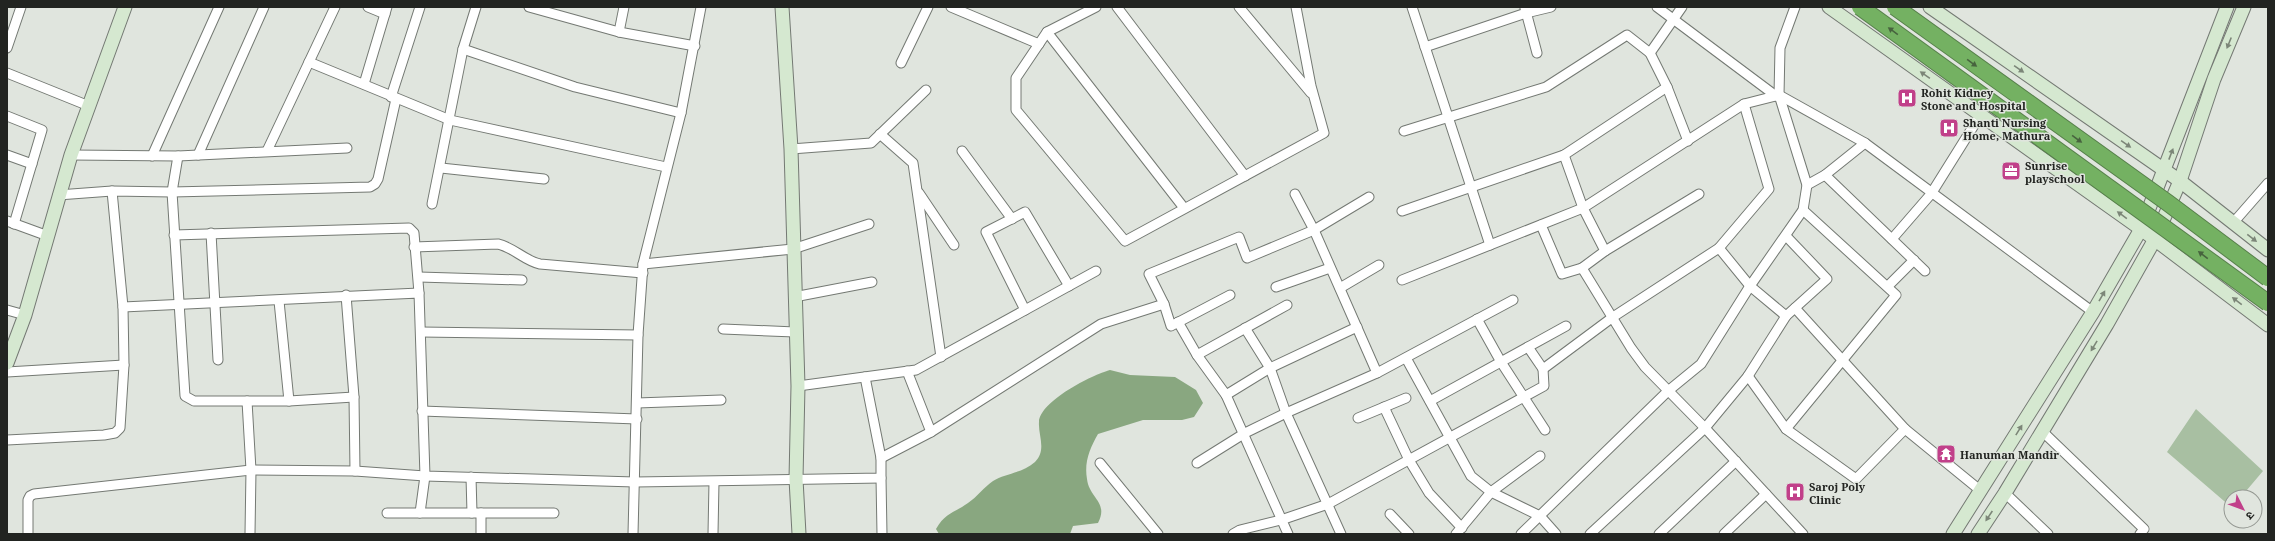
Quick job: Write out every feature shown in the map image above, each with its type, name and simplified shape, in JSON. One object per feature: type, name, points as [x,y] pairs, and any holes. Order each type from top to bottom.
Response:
[{"type":"highway","points":[[1860,7],[2268,303]]},
{"type":"highway","points":[[1895,7],[2168,203],[2268,278]]},
{"type":"street","points":[[7,48],[21,7]]},
{"type":"street","points":[[7,364],[10,346],[25,315],[48,236],[58,195],[71,155],[125,7]]},
{"type":"street","points":[[152,156],[219,7]]},
{"type":"street","points":[[198,155],[264,7]]},
{"type":"street","points":[[267,151],[335,7]]},
{"type":"street","points":[[364,84],[386,11],[368,7]]},
{"type":"street","points":[[58,195],[112,191],[172,192],[370,187],[375,184],[378,179],[393,98],[420,7]]},
{"type":"street","points":[[432,204],[441,168],[462,49],[476,7]]},
{"type":"street","points":[[529,7],[619,32],[695,46]]},
{"type":"street","points":[[619,32],[624,7]]},
{"type":"street","points":[[633,534],[638,335],[643,269],[666,167],[681,113],[695,46],[701,7]]},
{"type":"street","points":[[782,7],[791,149],[795,332],[798,386],[796,479],[799,534]]},
{"type":"street","points":[[901,63],[928,7]]},
{"type":"street","points":[[951,7],[1039,44]]},
{"type":"street","points":[[1096,7],[1047,32],[1016,78],[1016,110],[1125,241],[1324,133],[1313,95],[1296,7]]},
{"type":"street","points":[[1117,7],[1245,176]]},
{"type":"street","points":[[1239,7],[1313,95]]},
{"type":"street","points":[[1412,7],[1490,245]]},
{"type":"street","points":[[1425,47],[1525,10],[1551,7]]},
{"type":"street","points":[[1657,7],[1777,96],[1865,143],[1931,194],[2093,312]]},
{"type":"street","points":[[1650,53],[1682,7]]},
{"type":"street","points":[[1521,534],[1668,391],[1701,364],[1750,286],[1803,210],[1807,185],[1777,96],[1780,48],[1795,7]]},
{"type":"street","points":[[1829,7],[2155,239],[2268,325]]},
{"type":"street","points":[[1930,7],[2180,181],[2268,250]]},
{"type":"street","points":[[1953,534],[1982,491],[2093,312],[2141,229],[2165,171],[2227,7]]},
{"type":"street","points":[[1978,534],[2005,493],[2107,324],[2155,239],[2180,181],[2214,79],[2244,7]]},
{"type":"street","points":[[1525,10],[1537,53]]},
{"type":"street","points":[[1047,32],[1184,208]]},
{"type":"street","points":[[1404,131],[1546,87],[1628,35],[1650,53],[1667,87],[1688,141]]},
{"type":"street","points":[[462,49],[575,87],[681,113]]},
{"type":"street","points":[[309,62],[364,84],[393,98],[450,120],[666,167]]},
{"type":"street","points":[[7,73],[89,106]]},
{"type":"street","points":[[1402,211],[1564,155],[1667,87]]},
{"type":"street","points":[[791,149],[871,143],[926,90]]},
{"type":"street","points":[[1402,280],[1583,208],[1744,104],[1777,96]]},
{"type":"street","points":[[1543,369],[1613,317],[1719,248],[1769,189],[1744,104]]},
{"type":"street","points":[[1892,239],[1931,194],[1981,114]]},
{"type":"street","points":[[7,116],[42,130],[32,164],[11,222],[48,236]]},
{"type":"street","points":[[880,134],[913,163],[941,357]]},
{"type":"street","points":[[1807,185],[1825,175],[1865,143]]},
{"type":"street","points":[[71,155],[178,156],[347,148]]},
{"type":"street","points":[[962,151],[1012,218]]},
{"type":"street","points":[[7,155],[32,164]]},
{"type":"street","points":[[1564,155],[1583,208],[1605,251]]},
{"type":"street","points":[[178,156],[172,192],[185,396],[194,401],[289,401],[354,397]]},
{"type":"street","points":[[441,168],[544,179]]},
{"type":"street","points":[[1825,175],[1925,270]]},
{"type":"street","points":[[2233,223],[2268,183]]},
{"type":"street","points":[[917,190],[954,245]]},
{"type":"street","points":[[7,440],[115,433],[120,428],[124,365],[124,306],[112,191]]},
{"type":"street","points":[[1295,194],[1314,230],[1378,373]]},
{"type":"street","points":[[1541,225],[1562,274],[1582,268],[1605,251],[1698,194]]},
{"type":"street","points":[[1230,295],[1172,326],[1164,304],[1149,274],[1239,237],[1247,258],[1314,230],[1369,197]]},
{"type":"street","points":[[1786,429],[1896,295],[1888,286],[1803,210]]},
{"type":"street","points":[[1025,310],[986,232],[1025,212],[1069,286]]},
{"type":"street","points":[[414,247],[498,244],[505,246],[532,262],[540,264],[643,269],[793,249],[869,224]]},
{"type":"street","points":[[174,235],[409,228],[414,233],[414,247],[419,277],[421,332],[424,476],[420,513]]},
{"type":"street","points":[[212,233],[214,304],[218,360]]},
{"type":"street","points":[[1590,534],[1705,428],[1748,376],[1786,316],[1828,279],[1786,236]]},
{"type":"street","points":[[1719,248],[1750,286],[1786,316]]},
{"type":"street","points":[[1888,286],[1914,260]]},
{"type":"street","points":[[1340,288],[1380,265]]},
{"type":"street","points":[[1276,287],[1330,268]]},
{"type":"street","points":[[1582,268],[1645,367],[1705,428],[1766,494],[1798,533]]},
{"type":"street","points":[[798,386],[916,370],[1096,271]]},
{"type":"street","points":[[419,277],[522,280]]},
{"type":"street","points":[[794,297],[872,282]]},
{"type":"street","points":[[124,306],[179,303],[214,304],[279,301],[346,295],[419,293]]},
{"type":"street","points":[[346,295],[354,397],[355,471]]},
{"type":"street","points":[[1197,463],[1245,434],[1286,413],[1378,373],[1513,300]]},
{"type":"street","points":[[279,301],[289,401]]},
{"type":"street","points":[[881,458],[931,432],[1101,324],[1164,304]]},
{"type":"street","points":[[1197,354],[1287,305]]},
{"type":"street","points":[[1795,308],[1905,429],[1982,491]]},
{"type":"street","points":[[7,310],[25,315]]},
{"type":"street","points":[[1477,319],[1522,397],[1545,430]]},
{"type":"street","points":[[1178,322],[1197,354],[1226,395],[1245,434],[1288,534]]},
{"type":"street","points":[[1430,401],[1566,326]]},
{"type":"street","points":[[1226,395],[1270,368],[1357,327]]},
{"type":"street","points":[[1244,328],[1270,368],[1286,413],[1341,534]]},
{"type":"street","points":[[723,329],[795,332]]},
{"type":"street","points":[[421,332],[638,335]]},
{"type":"street","points":[[1233,534],[1240,530],[1281,520],[1328,504],[1544,386],[1543,369],[1528,347]]},
{"type":"street","points":[[1406,358],[1471,476],[1491,492],[1540,516],[1556,534]]},
{"type":"street","points":[[7,372],[124,365]]},
{"type":"street","points":[[907,371],[931,432]]},
{"type":"street","points":[[1748,376],[1786,429],[1856,479],[1905,429]]},
{"type":"street","points":[[865,377],[881,458],[882,534]]},
{"type":"street","points":[[1358,418],[1406,398]]},
{"type":"street","points":[[637,403],[721,400]]},
{"type":"street","points":[[247,401],[251,470],[250,534]]},
{"type":"street","points":[[1384,407],[1409,460],[1429,493],[1459,531],[1491,492],[1540,456]]},
{"type":"street","points":[[422,411],[637,419]]},
{"type":"street","points":[[2042,430],[2144,529],[2140,534]]},
{"type":"street","points":[[1659,534],[1736,462]]},
{"type":"street","points":[[1100,463],[1158,534]]},
{"type":"street","points":[[28,534],[28,500],[30,496],[34,494],[251,470],[355,471],[424,476],[635,482],[714,482],[881,478]]},
{"type":"street","points":[[471,477],[481,534]]},
{"type":"street","points":[[713,534],[714,482]]},
{"type":"street","points":[[2005,493],[2048,534]]},
{"type":"street","points":[[1724,534],[1766,494]]},
{"type":"street","points":[[387,513],[554,513]]},
{"type":"street","points":[[1390,514],[1408,534]]},
{"type":"shaded area","points":[[1110,370],[1130,375],[1175,377],[1196,390],[1203,403],[1194,417],[1182,420],[1143,420],[1098,434],[1088,455],[1086,473],[1088,485],[1100,505],[1101,516],[1098,523],[1073,526],[1070,534],[939,534],[936,529],[943,520],[971,501],[990,483],[998,478],[1024,469],[1035,462],[1041,453],[1039,422],[1042,414],[1048,406],[1068,390],[1080,383]]},
{"type":"shaded area","points":[[2196,409],[2263,471],[2248,489],[2223,489],[2223,500],[2167,452]]},
{"type":"place","name":"Rohit Kidney Stone and Hospital","points":[[1907,98]]},
{"type":"place","name":"Shanti Nursing Home, Mathura","points":[[1949,128]]},
{"type":"place","name":"Sunrise playschool","points":[[2011,171]]},
{"type":"place","name":"Hanuman Mandir","points":[[1946,454]]},
{"type":"place","name":"Saroj Poly Clinic","points":[[1795,492]]}]
